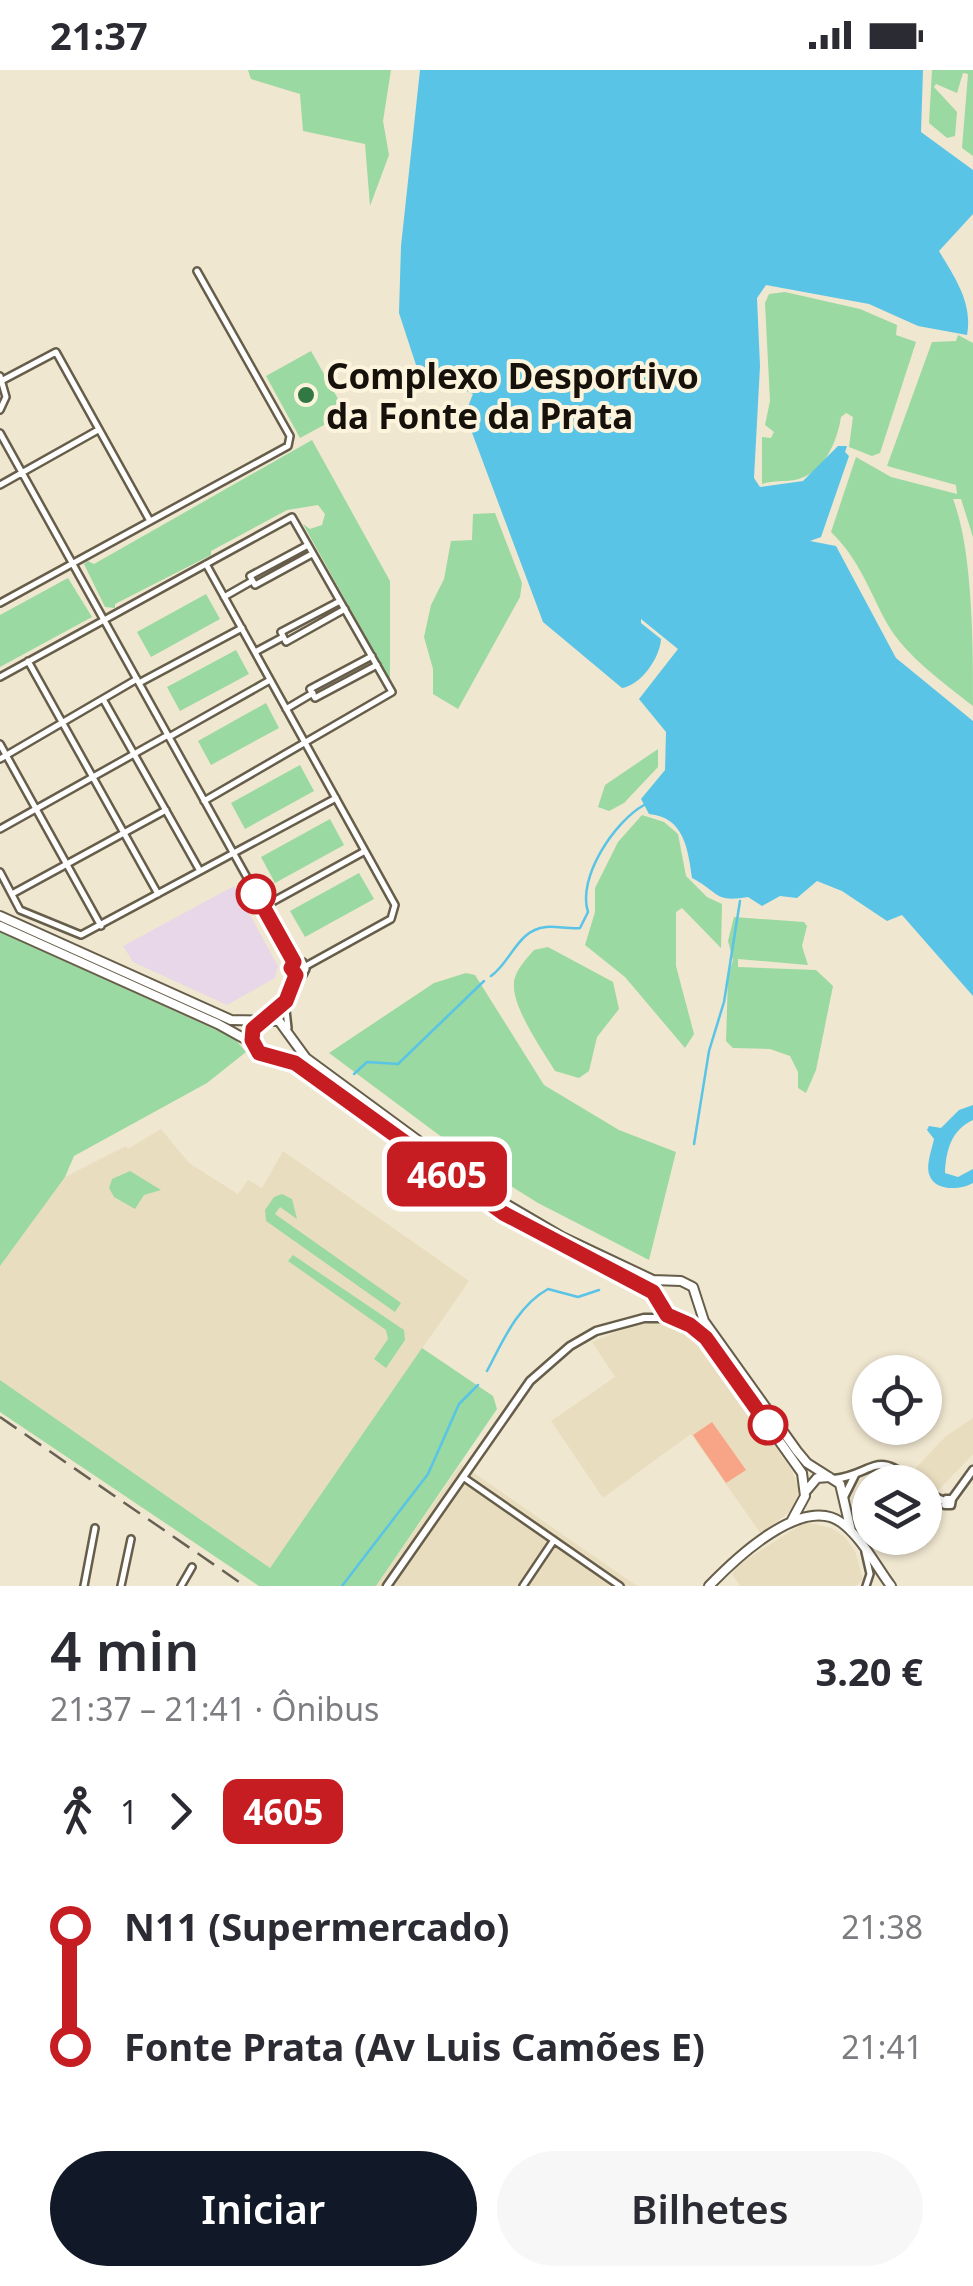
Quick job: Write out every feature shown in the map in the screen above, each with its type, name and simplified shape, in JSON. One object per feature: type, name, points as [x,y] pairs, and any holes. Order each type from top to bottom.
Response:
[{"type":"main road","points":[[0,916],[231,1020],[279,1021],[296,1048],[315,1065],[499,1200],[562,1237],[653,1280],[692,1286],[704,1321],[801,1456],[832,1478],[844,1501],[851,1531]]},
{"type":"main road","points":[[0,926],[218,1024],[259,1053],[301,1066],[503,1213],[554,1243],[643,1285],[675,1318],[706,1338],[802,1472],[809,1507],[851,1531]]},
{"type":"main road","points":[[253,1046],[253,1029],[264,1020]]},
{"type":"main road","points":[[276,1056],[286,1048],[288,1032]]},
{"type":"main road","points":[[660,1300],[664,1288],[675,1282]]},
{"type":"main road","points":[[675,1318],[691,1315],[698,1304]]},
{"type":"main road","points":[[709,1586],[792,1520],[817,1478],[832,1478]]},
{"type":"main road","points":[[792,1520],[823,1515],[844,1501]]},
{"type":"main road","points":[[868,1555],[891,1586]]},
{"type":"street","points":[[0,604],[290,442],[196,270]]},
{"type":"street","points":[[0,410],[6,397],[2,378],[56,352],[150,521]]},
{"type":"street","points":[[0,484],[99,430]]},
{"type":"street","points":[[0,433],[294,962]]},
{"type":"street","points":[[0,677],[292,517],[392,692],[204,800]]},
{"type":"street","points":[[308,546],[250,576],[255,586],[313,554]]},
{"type":"street","points":[[206,564],[395,905],[391,920],[306,966]]},
{"type":"street","points":[[224,597],[252,580]]},
{"type":"street","points":[[340,601],[281,632],[286,642],[345,609]]},
{"type":"street","points":[[3,758],[103,699],[242,628]]},
{"type":"street","points":[[255,652],[283,637]]},
{"type":"street","points":[[372,656],[310,689],[315,698],[377,665]]},
{"type":"street","points":[[28,661],[158,894]]},
{"type":"street","points":[[0,830],[270,680]]},
{"type":"street","points":[[286,709],[313,693]]},
{"type":"street","points":[[103,699],[200,870]]},
{"type":"street","points":[[0,744],[3,758],[100,926]]},
{"type":"street","points":[[0,872],[20,910],[82,936],[336,798]]},
{"type":"street","points":[[12,894],[166,810]]},
{"type":"street","points":[[263,907],[365,851]]},
{"type":"street","points":[[294,962],[301,961],[306,966]]},
{"type":"street","points":[[294,962],[291,968],[296,975]]},
{"type":"street","points":[[296,975],[305,973],[306,966]]},
{"type":"street","points":[[288,1032],[286,1001],[296,975]]},
{"type":"street","points":[[264,1020],[286,1001]]},
{"type":"street","points":[[644,1318],[660,1300]]},
{"type":"street","points":[[389,1585],[530,1382],[546,1366],[596,1331],[644,1318],[675,1318]]},
{"type":"street","points":[[942,1498],[948,1500],[973,1470]]},
{"type":"street","points":[[832,1478],[852,1475]]},
{"type":"street","points":[[463,1477],[620,1586]]},
{"type":"street","points":[[844,1501],[852,1483]]},
{"type":"street","points":[[84,1586],[95,1528]]},
{"type":"street","points":[[121,1586],[131,1540]]},
{"type":"street","points":[[523,1586],[554,1540]]},
{"type":"street","points":[[865,1555],[870,1574],[866,1586]]},
{"type":"street","points":[[182,1586],[192,1568]]},
{"type":"shaded area","points":[[234,886],[278,966],[275,978],[227,1005],[133,962],[123,946]]},
{"type":"shaded area","points":[[161,1129],[189,1163],[238,1194],[248,1180],[262,1188],[283,1151],[469,1281],[270,1568],[0,1380],[0,1266],[61,1179],[126,1146],[128,1149]]},
{"type":"shaded area","points":[[662,1322],[697,1336],[791,1469],[799,1488],[794,1508],[761,1534],[691,1434],[603,1498],[551,1421],[615,1377],[592,1342],[634,1325]]},
{"type":"shaded area","points":[[973,1418],[973,1454],[942,1487],[942,1465],[919,1465],[942,1445],[946,1436]]},
{"type":"shaded area","points":[[461,1464],[637,1586],[376,1586]]},
{"type":"shaded area","points":[[805,1522],[831,1528],[844,1536],[852,1547],[852,1555],[856,1555],[863,1579],[856,1586],[740,1586],[732,1574],[738,1565]]},
{"type":"green space","points":[[248,70],[391,70],[383,121],[389,155],[370,206],[365,144],[303,131],[300,94],[251,79]]},
{"type":"green space","points":[[932,70],[973,70],[973,156],[962,148],[968,74],[963,73],[957,93],[936,84],[934,87],[957,112],[955,136],[947,138],[929,123]]},
{"type":"green space","points":[[785,292],[860,309],[897,325],[896,335],[916,342],[880,453],[872,456],[849,447],[853,417],[846,413],[827,456],[814,471],[795,480],[762,484],[762,437],[771,438],[774,432],[765,425],[770,401],[765,303],[769,294]]},
{"type":"green space","points":[[958,335],[973,343],[973,537],[961,499],[953,499],[968,572],[973,706],[927,669],[896,637],[857,565],[831,532],[856,457],[891,477],[957,494],[956,485],[887,466],[932,342],[956,341]]},
{"type":"green space","name":"Complexo Desportivo da Fonte da Prata","points":[[311,351],[346,413],[300,438],[266,376]]},
{"type":"green space","points":[[312,440],[390,581],[390,680],[303,524],[310,529],[322,525],[325,514],[318,505],[287,510],[211,551],[211,555],[115,604],[115,608],[105,607],[84,564],[94,564]]},
{"type":"green space","points":[[495,513],[522,583],[520,597],[458,709],[433,694],[433,669],[424,637],[431,605],[444,579],[451,541],[472,540],[473,514]]},
{"type":"green space","points":[[68,578],[92,617],[0,667],[0,615]]},
{"type":"green space","points":[[206,594],[220,619],[151,657],[137,632]]},
{"type":"green space","points":[[236,650],[249,674],[180,711],[167,687]]},
{"type":"green space","points":[[266,703],[279,728],[211,765],[198,741]]},
{"type":"green space","points":[[658,749],[658,767],[624,803],[609,811],[598,807],[605,785]]},
{"type":"green space","points":[[300,765],[314,791],[245,829],[231,803]]},
{"type":"green space","points":[[642,815],[664,822],[678,834],[686,876],[707,897],[722,904],[721,948],[682,908],[676,912],[676,966],[694,1034],[685,1048],[625,977],[585,945],[595,912],[595,888],[618,842]]},
{"type":"green space","points":[[330,819],[344,845],[275,883],[261,857]]},
{"type":"green space","points":[[359,873],[374,899],[305,937],[290,911]]},
{"type":"green space","points":[[734,917],[804,922],[807,926],[802,946],[808,965],[738,959],[738,967],[816,970],[833,986],[816,1070],[806,1093],[798,1088],[798,1072],[790,1056],[770,1049],[733,1048],[726,1041],[728,977],[733,960],[728,941]]},
{"type":"green space","points":[[0,932],[234,1038],[246,1052],[207,1083],[74,1156],[65,1177],[0,1266]]},
{"type":"green space","points":[[548,947],[613,982],[619,1009],[597,1037],[589,1071],[579,1078],[555,1071],[529,1029],[515,994],[515,979],[521,966],[534,950]]},
{"type":"green space","points":[[466,973],[475,975],[544,1085],[619,1130],[676,1152],[649,1260],[538,1203],[490,1173],[329,1053],[434,983]]},
{"type":"green space","points":[[130,1171],[161,1190],[144,1195],[135,1209],[114,1197],[109,1188],[112,1179]]},
{"type":"green space","points":[[282,1194],[292,1199],[297,1219],[280,1207],[275,1214],[401,1303],[395,1312],[266,1221],[265,1210],[274,1197]]},
{"type":"green space","points":[[293,1255],[404,1330],[405,1340],[386,1368],[374,1359],[388,1339],[386,1330],[288,1261]]},
{"type":"green space","points":[[422,1348],[493,1396],[497,1409],[376,1586],[259,1586],[0,1412],[0,1380],[270,1568]]},
{"type":"water","points":[[420,70],[923,70],[921,132],[973,170],[973,214],[939,251],[965,301],[967,335],[918,326],[869,304],[766,285],[757,298],[760,366],[754,478],[760,487],[803,481],[838,446],[847,446],[845,452],[849,456],[821,537],[810,541],[836,546],[896,658],[973,721],[973,996],[902,915],[887,921],[842,891],[817,881],[797,898],[780,896],[762,906],[748,897],[729,899],[717,895],[692,878],[686,846],[677,828],[661,816],[649,814],[641,799],[665,770],[666,732],[639,699],[678,649],[641,619],[661,639],[660,646],[642,676],[622,688],[543,622],[465,414],[473,394],[417,368],[399,313],[401,246]]},
{"type":"water","points":[[973,1105],[973,1120],[959,1129],[951,1142],[945,1173],[958,1177],[973,1169],[973,1183],[942,1187],[929,1174],[934,1139],[927,1130],[929,1126],[941,1128],[959,1110]]},
{"type":"building","points":[[712,1422],[746,1470],[726,1483],[693,1435]]},
{"type":"waterway","points":[[491,976],[521,940],[536,929],[580,928],[588,912],[588,883],[601,852],[621,824],[644,805]]},
{"type":"waterway","points":[[694,1144],[709,1051],[724,1002],[740,901]]},
{"type":"waterway","points":[[354,1074],[367,1062],[398,1064],[484,981]]},
{"type":"waterway","points":[[487,1371],[512,1326],[537,1296],[548,1289],[578,1297],[599,1290]]},
{"type":"waterway","points":[[342,1586],[428,1474],[459,1404],[478,1385]]},
{"type":"railway","points":[[0,1417],[245,1586]]},
{"type":"bus line","name":"4605","points":[[256,894],[294,962],[291,968],[296,975],[286,1001],[253,1029],[254,1048],[266,1056],[295,1063],[503,1213],[653,1292],[667,1315],[690,1325],[706,1338],[768,1425]]},
{"type":"place","name":"Complexo Desportivo da Fonte da Prata","points":[[306,395]]}]
